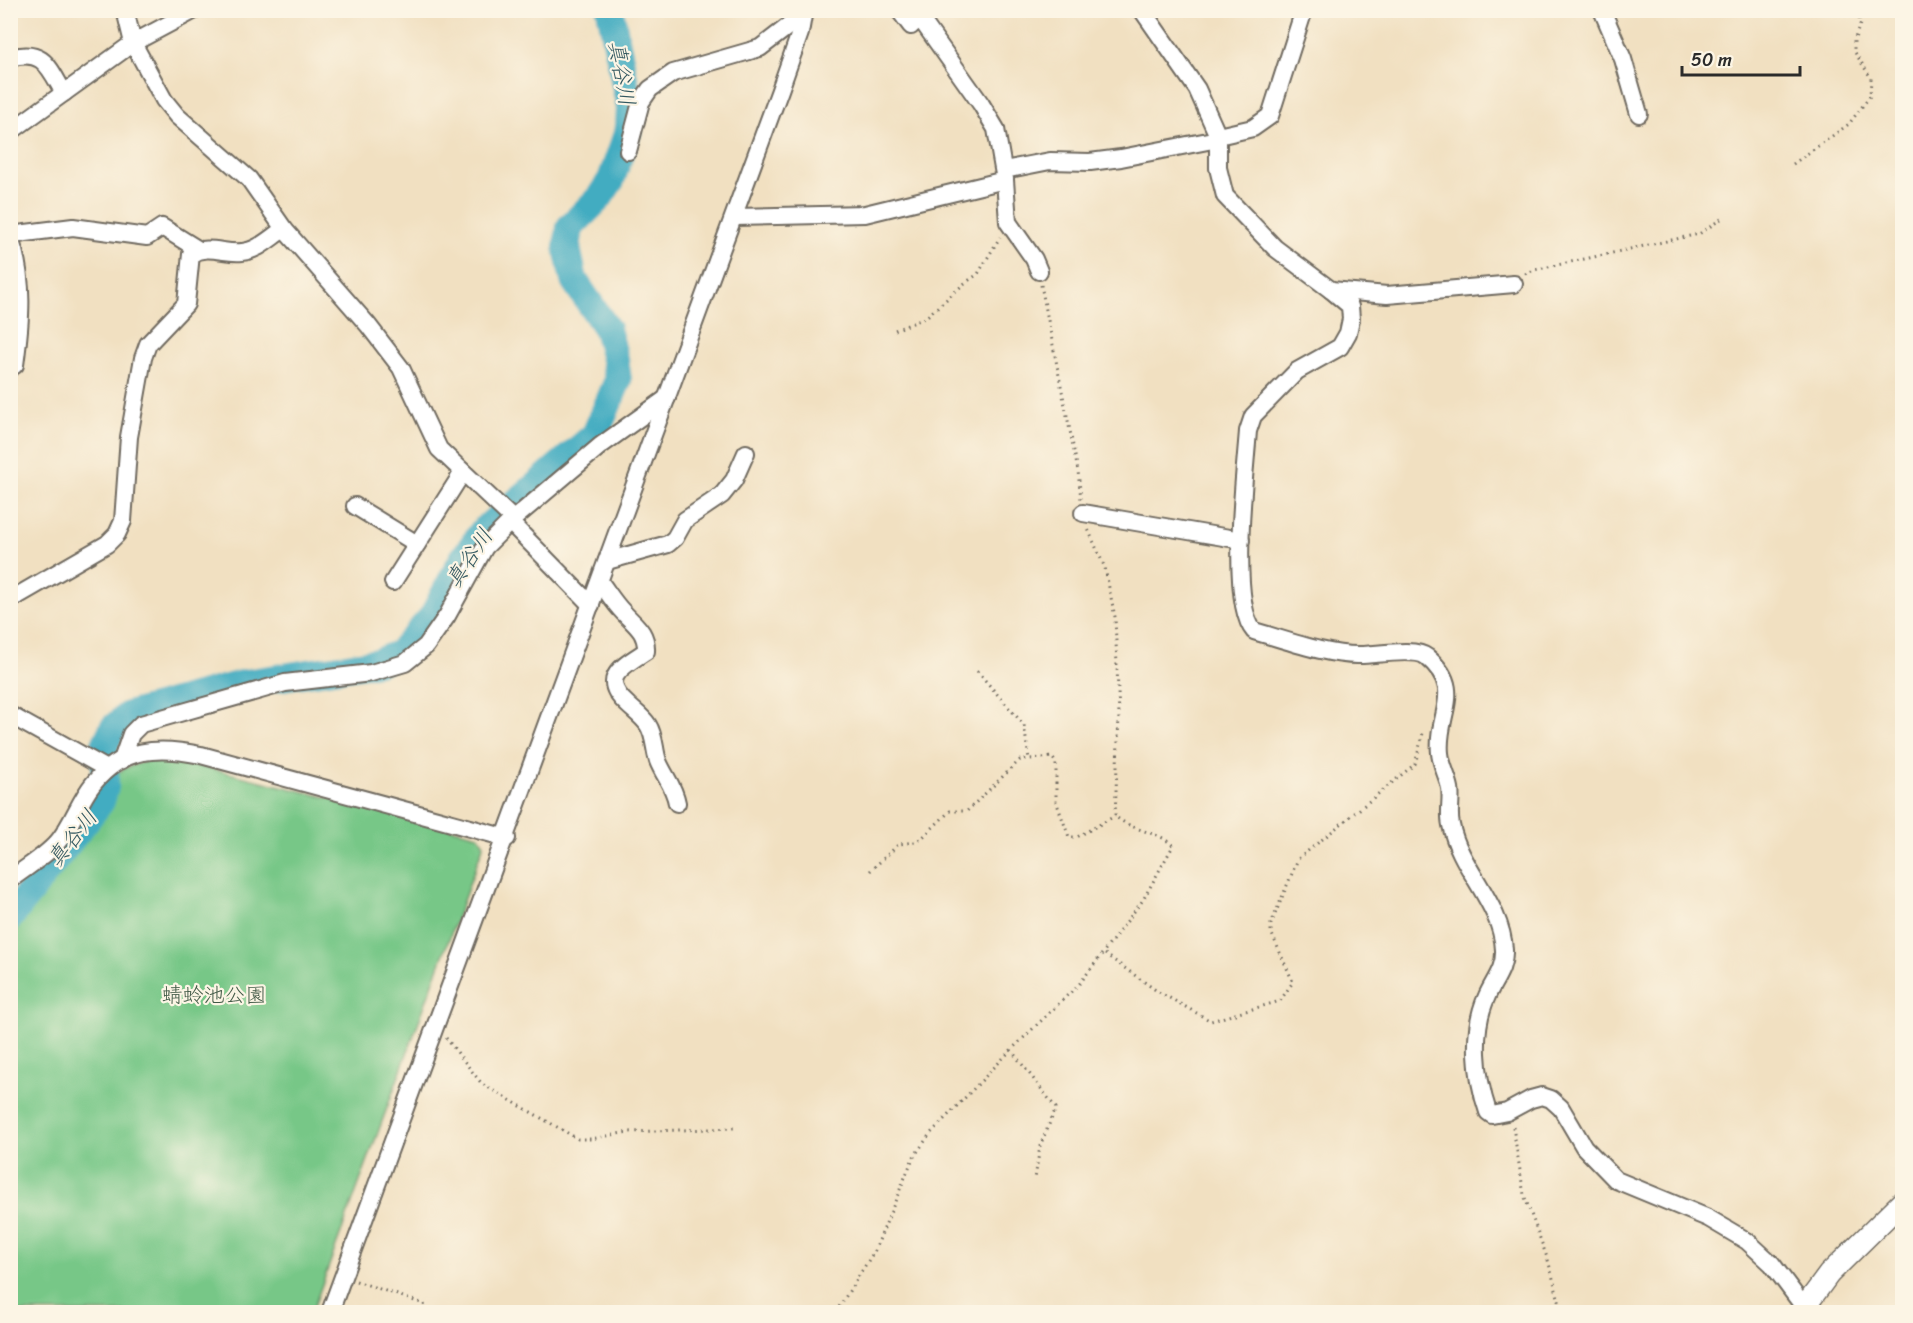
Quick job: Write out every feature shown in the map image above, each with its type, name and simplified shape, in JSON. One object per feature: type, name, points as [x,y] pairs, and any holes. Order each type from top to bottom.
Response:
[{"type":"main road","points":[[1803,1310],[1829,1274],[1902,1202]]},
{"type":"street","points":[[125,10],[133,43],[170,108],[249,179],[284,229],[368,325],[401,368],[440,449],[591,605]]},
{"type":"street","points":[[10,132],[133,43],[195,10]]},
{"type":"street","points":[[899,10],[911,26],[923,14],[996,129],[1004,175],[1008,222],[1034,259],[1039,271]]},
{"type":"street","points":[[1142,10],[1197,89],[1218,137],[1218,168],[1225,196],[1275,248],[1350,306],[1351,319],[1348,333],[1340,347],[1297,370],[1253,416],[1248,431],[1241,540],[1243,604],[1246,623],[1254,631],[1355,655],[1416,652],[1426,656],[1445,676],[1449,689],[1440,754],[1450,788],[1450,824],[1457,843],[1499,925],[1504,948],[1504,963],[1487,996],[1480,1016],[1478,1067],[1488,1112],[1492,1115],[1510,1111],[1531,1099],[1542,1096],[1551,1099],[1562,1108],[1584,1147],[1616,1180],[1708,1218],[1747,1241],[1772,1264],[1803,1310]]},
{"type":"street","points":[[1602,10],[1623,59],[1639,114]]},
{"type":"street","points":[[734,218],[865,214],[1050,161],[1090,162],[1121,159],[1253,128],[1270,116],[1304,12]]},
{"type":"street","points":[[628,151],[640,102],[650,89],[673,73],[760,48],[804,13]]},
{"type":"street","points":[[330,1312],[734,218],[800,33],[804,13]]},
{"type":"street","points":[[10,58],[26,53],[43,59],[64,93]]},
{"type":"street","points":[[10,368],[15,365],[21,324],[21,286],[19,261],[10,236],[73,227],[147,237],[162,227],[199,250]]},
{"type":"street","points":[[10,600],[107,544],[117,534],[123,521],[129,437],[143,358],[148,344],[186,304],[191,254],[206,248],[241,252],[254,250],[284,229]]},
{"type":"street","points":[[1331,290],[1387,295],[1514,284]]},
{"type":"street","points":[[122,760],[130,734],[141,724],[285,683],[371,673],[405,663],[426,646],[447,616],[485,547],[511,520],[600,446],[667,398]]},
{"type":"street","points":[[607,561],[668,544],[675,538],[685,520],[722,495],[734,480],[746,453]]},
{"type":"street","points":[[393,582],[463,472]]},
{"type":"street","points":[[355,506],[417,544]]},
{"type":"street","points":[[1083,513],[1241,540]]},
{"type":"street","points":[[600,582],[623,612],[637,623],[646,641],[646,651],[617,670],[613,680],[615,690],[625,703],[647,723],[657,758],[674,788],[676,803]]},
{"type":"street","points":[[10,715],[107,769]]},
{"type":"street","points":[[10,880],[59,840],[92,784],[107,769],[147,750],[170,749],[507,837]]},
{"type":"path","points":[[1304,12],[1347,10]]},
{"type":"path","points":[[1793,164],[1849,124],[1870,96],[1871,78],[1854,51],[1854,41],[1860,24],[1858,10]]},
{"type":"path","points":[[1514,284],[1534,270],[1699,234],[1721,219]]},
{"type":"path","points":[[895,330],[925,318],[978,274],[1008,222]]},
{"type":"path","points":[[836,1312],[875,1250],[913,1158],[930,1134],[1080,983],[1143,900],[1173,846],[1167,839],[1125,826],[1115,816],[1119,716],[1114,616],[1105,568],[1083,513],[1078,471],[1039,271]]},
{"type":"path","points":[[977,671],[1024,725],[1029,759]]},
{"type":"path","points":[[1104,954],[1157,991],[1211,1021],[1280,1001],[1293,982],[1271,932],[1271,924],[1298,859],[1415,764],[1424,730]]},
{"type":"path","points":[[870,871],[899,844],[915,842],[923,837],[950,811],[967,811],[1020,760],[1052,757],[1056,763],[1056,801],[1063,827],[1069,837],[1077,837],[1115,816]]},
{"type":"path","points":[[436,1024],[482,1084],[578,1138],[591,1139],[628,1132],[735,1128]]},
{"type":"path","points":[[1011,1050],[1056,1108],[1040,1146],[1035,1179]]},
{"type":"path","points":[[1510,1111],[1524,1195],[1548,1260],[1562,1312]]},
{"type":"path","points":[[343,1277],[424,1304],[426,1312]]},
{"type":"green space","name":"蜻蛉池公園","points":[[155,758],[168,758],[478,835],[484,844],[312,1312],[11,1312],[10,927],[98,818],[107,804],[112,777],[125,768]]},
{"type":"waterway","name":"真谷川","points":[[10,917],[101,801],[105,787],[105,745],[113,728],[128,715],[245,683],[378,662],[400,653],[432,617],[462,560],[483,531],[595,435],[618,380],[615,359],[607,329],[574,280],[567,248],[570,227],[599,198],[611,180],[629,128],[630,108],[610,10]]}]
